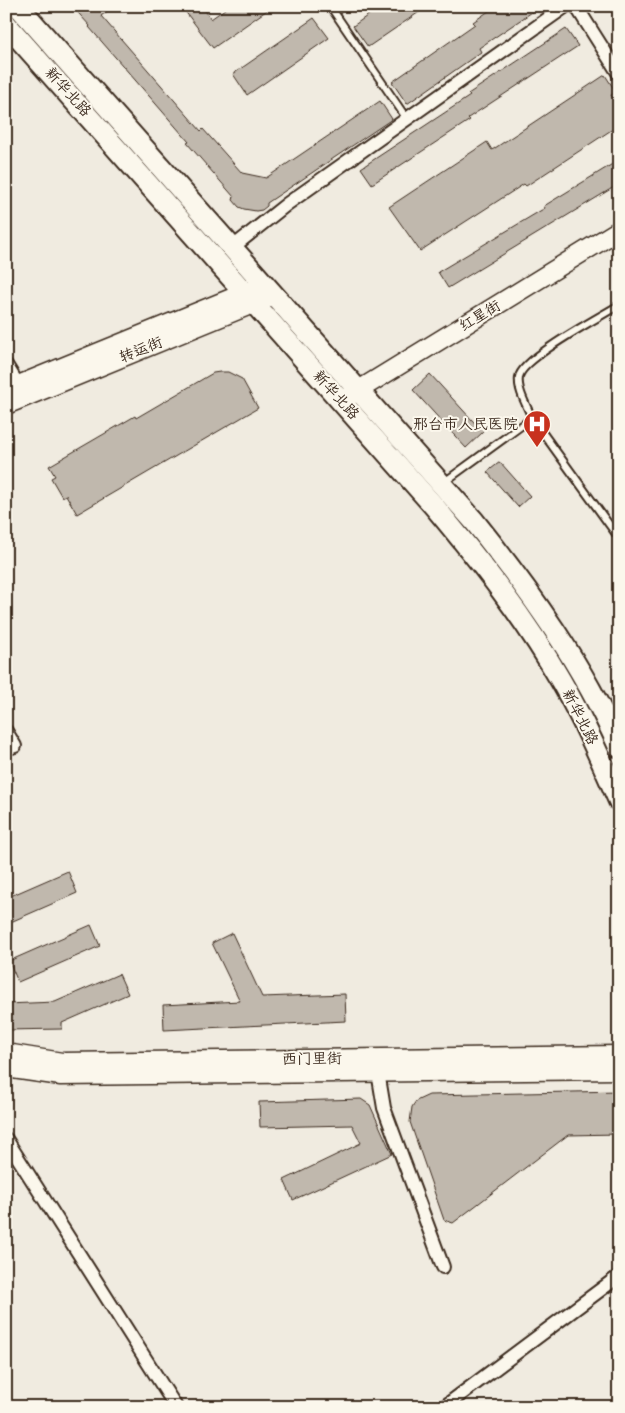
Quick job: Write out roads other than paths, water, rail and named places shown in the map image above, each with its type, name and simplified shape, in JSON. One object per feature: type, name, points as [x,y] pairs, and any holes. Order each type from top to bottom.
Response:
[{"type":"main road","name":"新华北路","points":[[18,6],[233,247],[492,543],[544,614],[579,670],[619,747]]},
{"type":"main road","name":"新华北路","points":[[6,24],[458,534],[527,626],[551,664],[581,717],[619,800]]},
{"type":"street","points":[[233,247],[287,204],[566,6]]},
{"type":"street","points":[[576,6],[619,74]]},
{"type":"street","name":"红星街","points":[[341,401],[619,230]]},
{"type":"street","name":"转运街","points":[[6,405],[17,391],[270,289]]},
{"type":"street","points":[[6,365],[17,391]]},
{"type":"street","points":[[6,731],[15,746],[6,749]]},
{"type":"street","name":"西门里街","points":[[6,1053],[62,1062],[619,1055]]},
{"type":"street","points":[[6,1068],[61,1076],[619,1070]]},
{"type":"street","points":[[378,1072],[384,1108],[443,1267]]},
{"type":"street","points":[[6,1139],[176,1407]]},
{"type":"street","points":[[444,1407],[619,1276]]},
{"type":"lane","points":[[330,6],[407,119]]},
{"type":"lane","points":[[619,305],[536,356],[521,371],[520,386],[532,418],[616,534],[619,532]]},
{"type":"lane","points":[[442,484],[532,418]]},
{"type":"place","name":"邢台市人民医院","points":[[537,448]]}]
